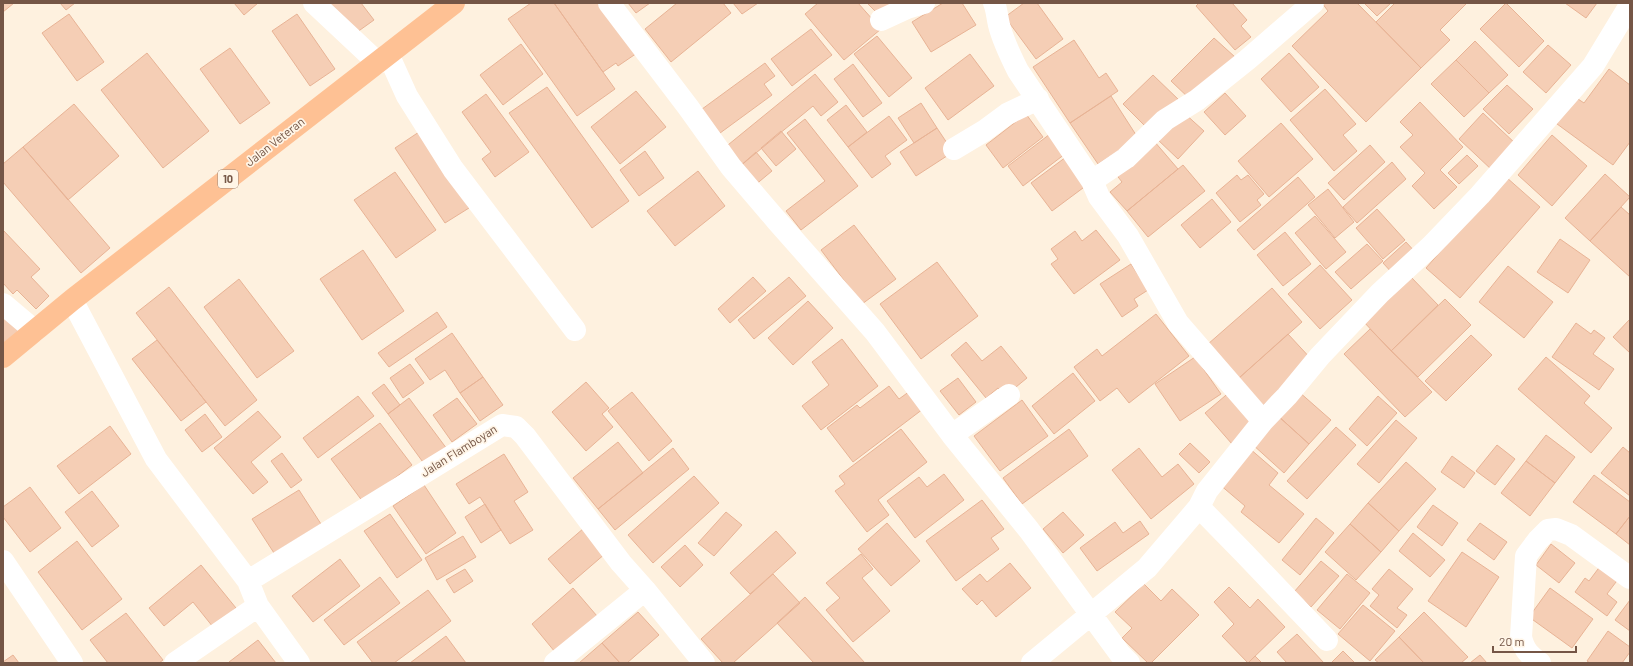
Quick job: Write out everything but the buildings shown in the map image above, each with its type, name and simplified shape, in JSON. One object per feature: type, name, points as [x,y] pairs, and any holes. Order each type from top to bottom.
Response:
[{"type":"highway","name":"Jalan Veteran","points":[[3,357],[72,300],[454,3]]},
{"type":"street","points":[[314,3],[383,58],[453,169],[575,330]]},
{"type":"street","points":[[609,3],[688,107],[731,167],[875,332],[952,435],[1029,530],[1120,654],[1130,663]]},
{"type":"street","points":[[881,20],[907,8],[924,3]]},
{"type":"street","points":[[994,3],[999,25],[1009,54],[1018,72],[1038,99],[1092,181],[1099,197],[1128,236],[1178,323],[1263,421]]},
{"type":"street","points":[[1092,181],[1126,158],[1165,120],[1197,100],[1247,60],[1313,3]]},
{"type":"street","points":[[1032,663],[1147,568],[1199,507],[1207,491],[1263,421],[1288,396],[1320,356],[1375,298],[1431,246],[1480,195],[1593,66],[1630,5]]},
{"type":"street","points":[[954,149],[984,131],[1007,114],[1038,99]]},
{"type":"street","points":[[72,300],[156,459],[248,581],[258,606],[299,663]]},
{"type":"street","points":[[3,304],[34,331]]},
{"type":"street","points":[[952,435],[1009,395]]},
{"type":"street","name":"Jalan Flamboyan","points":[[248,581],[502,425],[516,428],[525,436],[621,563],[645,590],[704,663]]},
{"type":"street","points":[[1199,507],[1327,640]]},
{"type":"street","points":[[1540,663],[1523,648],[1521,637],[1526,556],[1548,530],[1556,529],[1571,535],[1630,578]]},
{"type":"street","points":[[3,561],[72,663]]},
{"type":"street","points":[[555,663],[645,590]]},
{"type":"street","points":[[175,663],[258,606]]}]
